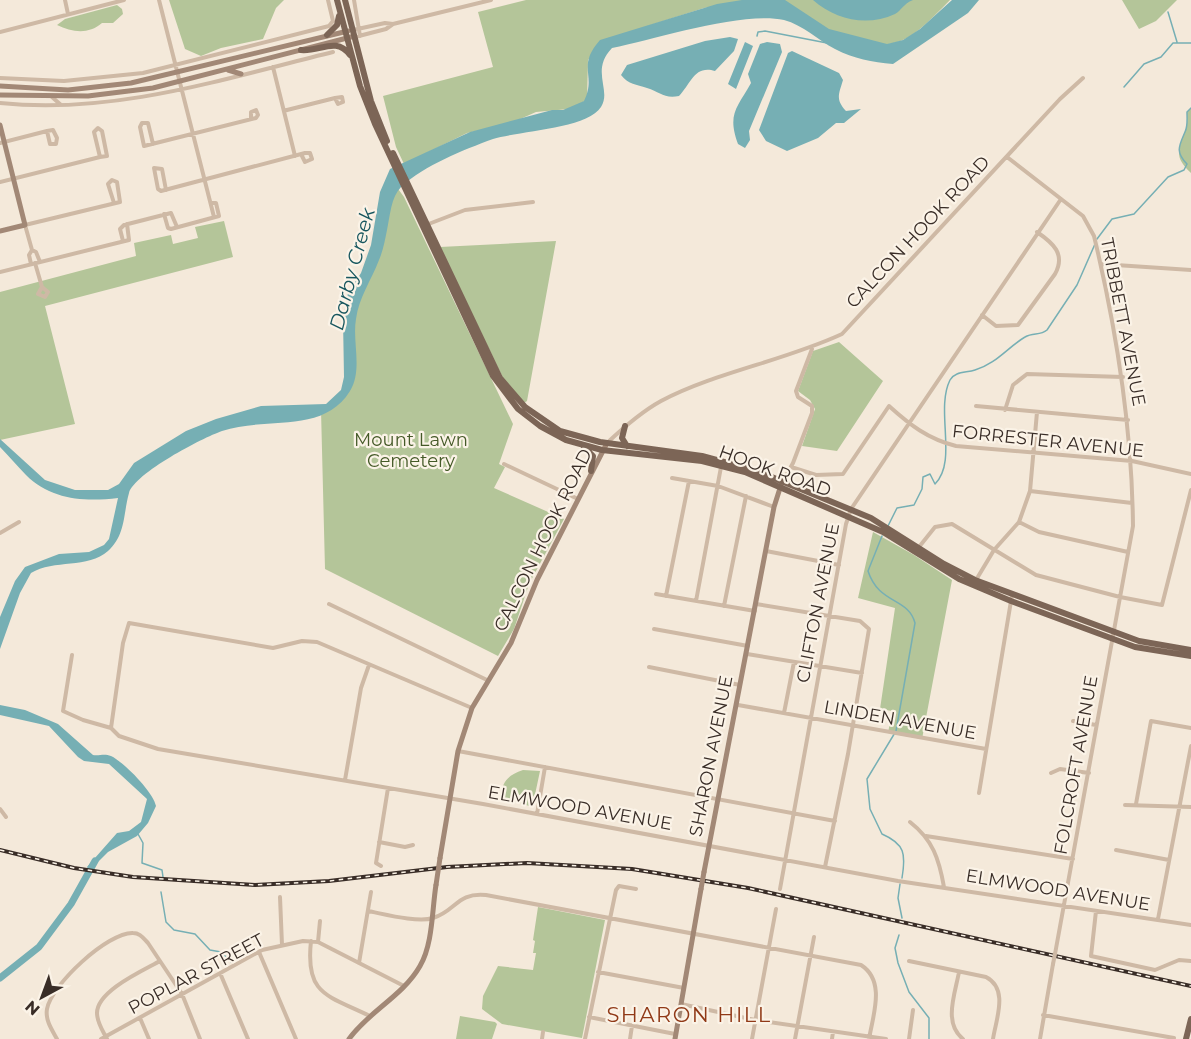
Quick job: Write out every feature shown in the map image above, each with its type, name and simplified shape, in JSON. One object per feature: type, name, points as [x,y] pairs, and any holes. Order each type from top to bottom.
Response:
[{"type":"main road","points":[[337,0],[366,104],[392,157]]},
{"type":"main road","points":[[345,0],[356,34],[371,101],[392,157]]},
{"type":"main road","points":[[327,35],[337,26],[340,12]]},
{"type":"main road","points":[[302,50],[338,45],[352,58]]},
{"type":"main road","name":"HOOK ROAD","points":[[392,157],[495,369],[511,393],[532,413],[560,431],[607,443],[714,459],[782,484],[886,530],[1011,598]]},
{"type":"main road","name":"HOOK ROAD","points":[[425,225],[502,390],[532,421],[554,435],[602,450],[692,459],[722,465],[782,484]]},
{"type":"main road","points":[[625,426],[622,438],[627,446]]},
{"type":"main road","points":[[575,443],[591,453],[593,460],[591,471]]},
{"type":"main road","name":"HOOK ROAD","points":[[886,530],[959,579],[1111,633],[1145,643],[1191,650]]},
{"type":"main road","name":"HOOK ROAD","points":[[1111,633],[1142,649],[1191,656]]},
{"type":"main road","points":[[1186,1039],[1191,1018]]},
{"type":"street","points":[[64,0],[68,14]]},
{"type":"street","points":[[0,32],[124,0]]},
{"type":"street","points":[[159,0],[214,217],[168,228],[164,214]]},
{"type":"street","points":[[0,78],[55,81],[116,77],[176,66],[331,25],[333,17],[328,0]]},
{"type":"street","points":[[354,0],[361,29]]},
{"type":"street","points":[[356,34],[361,29],[385,23],[393,24],[491,0]]},
{"type":"street","points":[[0,86],[43,90],[124,83],[178,73],[327,35],[356,34],[386,29],[393,24]]},
{"type":"street","points":[[356,34],[361,29]]},
{"type":"street","points":[[0,95],[52,97],[142,90],[302,50],[346,35]]},
{"type":"street","points":[[293,52],[296,61]]},
{"type":"street","points":[[0,103],[61,105],[125,101],[333,52]]},
{"type":"street","points":[[224,53],[226,61]]},
{"type":"street","points":[[273,66],[295,156]]},
{"type":"street","points":[[220,71],[241,74]]},
{"type":"street","points":[[116,77],[124,83]]},
{"type":"street","name":"CALCON HOOK ROAD","points":[[349,1039],[370,1016],[405,986],[421,965],[431,920],[458,751],[472,708],[511,643],[537,580],[607,443],[643,412],[674,395],[812,348],[842,334],[1060,99],[1083,78]]},
{"type":"street","points":[[43,90],[55,81]]},
{"type":"street","points":[[125,101],[142,90]]},
{"type":"street","points":[[52,97],[61,105]]},
{"type":"street","points":[[284,111],[334,98]]},
{"type":"street","points":[[153,144],[148,123],[144,122],[140,127],[144,146],[153,144],[193,134],[251,119]]},
{"type":"street","points":[[0,125],[2,143],[14,178],[32,250],[36,252],[35,263]]},
{"type":"street","points":[[0,182],[100,157],[108,153],[102,131],[98,128],[94,132],[100,157]]},
{"type":"street","points":[[2,143],[47,131]]},
{"type":"street","points":[[166,190],[162,169],[154,168],[160,191],[166,190],[301,154]]},
{"type":"street","name":"TRIBBETT AVENUE","points":[[1007,157],[1083,216],[1096,244],[1101,264],[1123,377],[1132,461],[1133,526],[1111,633]]},
{"type":"street","points":[[0,231],[120,202],[117,182],[112,180],[108,183],[114,203]]},
{"type":"street","name":"CLIFTON AVENUE","points":[[780,889],[810,718],[850,513],[907,423],[1061,199]]},
{"type":"street","points":[[425,225],[465,210],[533,202]]},
{"type":"street","points":[[123,242],[120,229],[127,224],[172,214],[177,227]]},
{"type":"street","points":[[0,272],[123,242],[131,238],[127,224]]},
{"type":"street","points":[[982,315],[996,326],[1018,325],[1055,274],[1059,264],[1059,254],[1051,242],[1037,232]]},
{"type":"street","points":[[32,250],[29,255],[35,263],[42,287]]},
{"type":"street","points":[[1101,264],[1191,270]]},
{"type":"street","points":[[782,484],[791,468],[812,413],[812,406],[798,397],[796,391],[812,348]]},
{"type":"street","points":[[1005,410],[1013,385],[1026,374],[1123,377]]},
{"type":"street","points":[[976,405],[1005,410],[1128,420]]},
{"type":"street","name":"FORRESTER AVENUE","points":[[791,468],[816,476],[843,474],[889,406],[907,423],[936,441],[1132,461],[1191,474]]},
{"type":"street","points":[[975,580],[994,550],[1019,522],[1030,491],[1037,412]]},
{"type":"street","points":[[504,464],[578,499]]},
{"type":"street","points":[[696,601],[722,465]]},
{"type":"street","points":[[672,478],[718,486],[774,507]]},
{"type":"street","points":[[666,596],[689,481]]},
{"type":"street","name":"SHARON AVENUE","points":[[675,1036],[774,507],[782,484]]},
{"type":"street","points":[[918,548],[932,529],[948,523],[960,527],[1036,575],[1120,597],[1162,605],[1191,490]]},
{"type":"street","points":[[1030,491],[1132,503]]},
{"type":"street","points":[[724,606],[746,496]]},
{"type":"street","points":[[0,533],[19,522]]},
{"type":"street","points":[[1019,522],[1039,532],[1128,552]]},
{"type":"street","points":[[766,551],[839,565]]},
{"type":"street","points":[[657,594],[755,611]]},
{"type":"street","points":[[979,793],[1011,598]]},
{"type":"street","points":[[329,604],[487,680]]},
{"type":"street","points":[[756,604],[860,621],[868,627],[853,725],[825,867]]},
{"type":"street","points":[[111,728],[123,643],[129,623],[273,648],[302,641],[317,642],[472,708]]},
{"type":"street","points":[[654,629],[748,646]]},
{"type":"street","name":"FOLCROFT AVENUE","points":[[1040,1039],[1089,773],[1111,633]]},
{"type":"street","points":[[747,654],[862,673]]},
{"type":"street","name":"ELMWOOD AVENUE","points":[[72,655],[63,711],[83,720],[111,728],[119,736],[158,749],[345,780],[825,867],[1064,907],[1191,925]]},
{"type":"street","points":[[784,713],[794,662]]},
{"type":"street","points":[[345,780],[361,688],[369,665]]},
{"type":"street","points":[[649,667],[741,685]]},
{"type":"street","name":"LINDEN AVENUE","points":[[738,705],[986,749]]},
{"type":"street","points":[[1073,721],[1096,725]]},
{"type":"street","points":[[1136,804],[1151,722],[1191,728]]},
{"type":"street","points":[[1158,919],[1191,746]]},
{"type":"street","points":[[458,751],[835,821]]},
{"type":"street","points":[[537,814],[545,767]]},
{"type":"street","points":[[1051,773],[1060,769],[1089,773]]},
{"type":"street","points":[[381,866],[376,863],[388,788]]},
{"type":"street","points":[[1125,805],[1191,807]]},
{"type":"street","points":[[0,809],[6,817]]},
{"type":"street","points":[[910,822],[926,837],[939,861],[944,887]]},
{"type":"street","points":[[926,837],[1073,859]]},
{"type":"street","points":[[379,842],[405,847],[413,845]]},
{"type":"street","points":[[1116,850],[1169,860]]},
{"type":"street","points":[[585,1039],[608,919],[617,888],[636,889]]},
{"type":"street","points":[[359,963],[371,892]]},
{"type":"street","points":[[368,911],[431,920],[447,912],[463,897],[474,894],[540,904],[608,919],[861,965],[876,986],[869,1038]]},
{"type":"street","points":[[280,897],[282,945]]},
{"type":"street","points":[[752,1039],[776,909]]},
{"type":"street","points":[[1096,911],[1091,956],[1155,970],[1179,960],[1191,961]]},
{"type":"street","points":[[318,942],[321,937],[320,921]]},
{"type":"street","points":[[57,1039],[46,1016],[48,1004],[81,963],[93,952],[121,936],[132,933],[141,935],[148,943],[182,994],[200,1039]]},
{"type":"street","points":[[795,1039],[814,937]]},
{"type":"street","points":[[311,940],[309,963],[314,983],[329,996],[370,1016]]},
{"type":"street","name":"POPLAR STREET","points":[[101,1039],[107,1038],[259,952],[282,945],[311,940],[318,942],[405,986]]},
{"type":"street","points":[[259,952],[296,1039]]},
{"type":"street","points":[[107,1038],[97,1016],[100,1002],[119,984],[160,961]]},
{"type":"street","points":[[909,961],[989,979],[998,988],[999,998],[993,1039]]},
{"type":"street","points":[[598,972],[684,988]]},
{"type":"street","points":[[959,972],[951,1021],[956,1032],[963,1039]]},
{"type":"street","points":[[220,973],[248,1039]]},
{"type":"street","points":[[681,1005],[797,1027],[886,1039]]},
{"type":"street","points":[[909,1039],[913,1010]]},
{"type":"street","points":[[1043,1015],[1174,1038]]},
{"type":"street","points":[[589,1017],[675,1036]]},
{"type":"street","points":[[141,1018],[149,1039]]},
{"type":"street","points":[[630,1039],[632,1026]]},
{"type":"street","points":[[542,1039],[543,1032]]},
{"type":"street","points":[[832,1039],[833,1032]]},
{"type":"green space","points":[[169,0],[284,0],[276,8],[263,39],[221,48],[201,56],[185,49]]},
{"type":"green space","points":[[526,0],[752,0],[704,8],[601,41],[588,60],[587,100],[569,109],[536,112],[509,124],[467,133],[404,164],[396,147],[383,96],[493,67],[478,12]]},
{"type":"green space","points":[[770,0],[950,0],[916,32],[898,42],[880,45],[861,43],[822,29]]},
{"type":"green space","points":[[1122,0],[1177,0],[1156,21],[1139,29]]},
{"type":"green space","points":[[117,5],[122,9],[123,14],[113,23],[102,23],[86,31],[57,25],[65,19]]},
{"type":"green space","points":[[1191,108],[1191,173],[1179,154],[1187,126],[1187,112]]},
{"type":"green space","name":"Mount Lawn Cemetery","points":[[393,182],[404,197],[513,424],[499,464],[505,467],[494,488],[564,519],[529,584],[514,629],[498,656],[325,569],[321,410],[347,388],[348,336]]},
{"type":"green space","points":[[224,221],[233,257],[45,306],[75,424],[0,440],[0,292],[136,256],[134,243],[171,235],[173,244],[198,238],[195,227]]},
{"type":"green space","points":[[556,241],[527,401],[524,403],[504,380],[440,247]]},
{"type":"green space","points":[[839,342],[883,381],[837,451],[802,446],[815,409],[810,400],[798,391],[813,351]]},
{"type":"green space","points":[[873,532],[952,580],[922,739],[888,733],[892,711],[880,709],[895,608],[858,598]]},
{"type":"green space","points":[[523,770],[540,771],[533,804],[529,806],[500,796],[507,779]]},
{"type":"green space","points":[[538,907],[605,920],[582,1038],[502,1024],[482,1009],[483,996],[498,966],[533,970],[536,953],[533,953],[535,941],[533,940]]},
{"type":"green space","points":[[460,1016],[495,1022],[497,1024],[492,1039],[456,1039]]},
{"type":"water","points":[[742,0],[785,0],[829,29],[887,44],[903,40],[920,29],[952,0],[979,0],[968,13],[893,64],[849,55],[791,22],[766,18],[699,27],[612,48],[603,65],[604,101],[593,114],[567,125],[493,139],[457,153],[421,172],[401,187],[393,201],[382,253],[362,296],[358,311],[355,328],[357,365],[354,383],[339,405],[325,414],[309,419],[222,431],[185,448],[156,466],[134,485],[129,493],[121,531],[108,551],[91,560],[50,566],[31,573],[20,593],[0,649],[0,617],[15,581],[25,567],[59,554],[89,552],[104,545],[109,539],[118,498],[81,499],[46,490],[26,475],[0,447],[0,439],[45,480],[75,490],[108,490],[119,484],[134,463],[186,431],[216,419],[261,406],[326,404],[341,390],[344,377],[343,319],[348,293],[361,273],[371,245],[380,192],[390,169],[470,132],[552,110],[563,110],[584,101],[589,84],[589,57],[600,40],[717,4]]},
{"type":"water","points":[[813,0],[913,0],[895,14],[863,21],[842,17]]},
{"type":"water","points":[[730,37],[738,39],[734,51],[715,71],[708,70],[698,73],[679,96],[662,95],[630,82],[621,75],[627,65],[705,41]]},
{"type":"water","points":[[745,42],[753,46],[736,89],[728,84]]},
{"type":"water","points":[[767,42],[780,44],[782,52],[749,131],[750,140],[745,148],[738,144],[735,134],[733,125],[735,112],[751,83],[748,74],[760,44]]},
{"type":"water","points":[[792,51],[839,73],[843,80],[839,96],[840,103],[846,111],[861,109],[844,123],[836,123],[818,138],[787,151],[766,141],[759,130],[788,53]]},
{"type":"water","points":[[0,705],[25,710],[58,724],[93,755],[111,756],[130,771],[150,794],[156,806],[148,823],[137,836],[108,852],[92,868],[87,867],[117,833],[129,831],[141,822],[147,799],[109,764],[84,761],[49,726],[0,715]]},
{"type":"waterway","points":[[1168,12],[1177,42]]},
{"type":"waterway","points":[[757,36],[758,32],[765,31],[827,43]]},
{"type":"waterway","points":[[1124,87],[1144,64],[1161,57],[1173,43],[1191,43]]},
{"type":"waterway","points":[[1097,239],[1112,219],[1134,214],[1168,177],[1184,170],[1187,164],[1179,149],[1187,127],[1187,112],[1191,108]]},
{"type":"waterway","points":[[888,526],[897,508],[914,505],[922,489],[923,477],[930,474],[935,484],[942,474],[946,449],[946,392],[952,377],[989,364],[1025,337],[1047,330],[1077,285],[1095,244]]},
{"type":"waterway","points":[[882,536],[868,571],[879,590],[906,609],[915,623],[896,731],[867,779],[870,809],[882,834],[895,842],[902,851],[904,862],[902,878]]},
{"type":"waterway","points":[[138,834],[143,843],[142,863],[162,870],[163,877]]},
{"type":"waterway","name":"Darby Creek","points":[[0,978],[39,947],[71,904],[95,861]]},
{"type":"waterway","points":[[900,884],[898,898],[902,918]]},
{"type":"waterway","points":[[161,892],[166,922],[174,930],[195,934],[210,950],[221,952],[231,962]]},
{"type":"waterway","points":[[899,935],[895,948],[898,963],[909,992],[929,1018],[929,1039]]},
{"type":"railway","points":[[0,850],[74,868],[133,877],[255,885],[329,881],[447,867],[527,863],[632,869],[748,888],[1191,986]]},
{"type":"district","name":"SHARON HILL","points":[[689,1015]]}]
